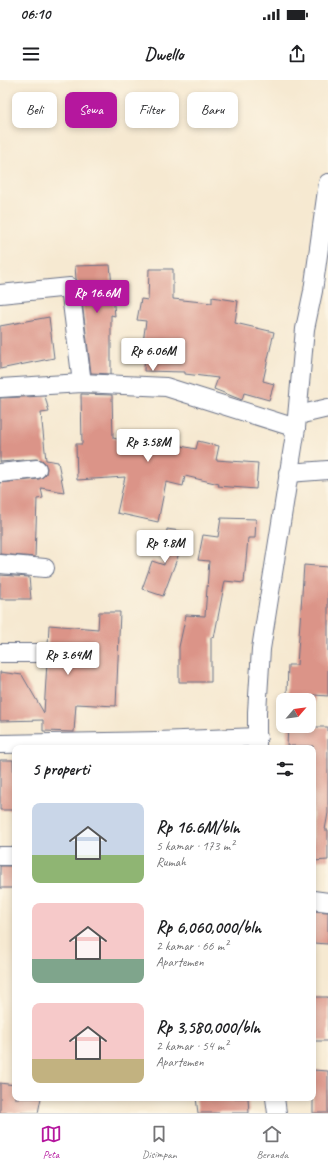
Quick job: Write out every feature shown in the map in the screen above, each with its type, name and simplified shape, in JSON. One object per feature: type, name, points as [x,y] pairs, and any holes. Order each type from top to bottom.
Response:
[{"type":"street","points":[[57,745],[158,741],[257,743],[257,712],[261,649],[297,422],[305,329],[313,290],[328,183]]},
{"type":"street","points":[[0,294],[70,287],[82,383]]},
{"type":"street","points":[[0,388],[82,383],[166,387],[297,422],[328,408]]},
{"type":"street","points":[[0,473],[37,469]]},
{"type":"street","points":[[288,473],[328,470]]},
{"type":"street","points":[[0,564],[45,568]]},
{"type":"street","points":[[0,653],[42,653]]},
{"type":"street","points":[[0,744],[16,745]]},
{"type":"street","points":[[0,856],[12,856]]},
{"type":"street","points":[[316,900],[328,902]]},
{"type":"street","points":[[275,1101],[277,1113]]},
{"type":"building","points":[[110,265],[115,316],[111,315],[111,374],[91,373],[80,286],[76,279],[75,266]]},
{"type":"building","points":[[149,269],[173,269],[173,299],[212,303],[212,297],[238,301],[235,323],[274,332],[263,381],[274,384],[269,400],[244,393],[242,400],[214,389],[218,378],[185,374],[185,372],[144,371],[145,349],[142,349],[146,321],[137,320],[141,299],[148,300]]},
{"type":"building","points":[[49,317],[54,358],[0,369],[0,326]]},
{"type":"building","points":[[81,394],[112,395],[113,438],[170,451],[171,444],[196,449],[198,441],[219,446],[216,460],[258,463],[256,489],[218,486],[219,484],[185,476],[183,486],[166,482],[158,522],[117,513],[125,477],[77,480],[76,444],[82,444]]},
{"type":"building","points":[[45,396],[49,412],[41,413],[46,460],[58,462],[64,492],[41,488],[43,498],[37,499],[35,557],[0,554],[0,483],[39,479],[46,474],[47,468],[42,460],[36,459],[0,462],[0,398]]},
{"type":"building","points":[[221,518],[256,519],[255,538],[248,538],[244,583],[225,581],[214,638],[211,637],[211,682],[179,682],[179,647],[186,615],[205,616],[209,561],[198,560],[203,535],[218,537]]},
{"type":"building","points":[[167,529],[187,532],[163,596],[142,589],[152,561],[164,565]]},
{"type":"building","points":[[304,565],[328,567],[328,696],[316,695],[316,693],[287,693],[288,665],[297,665]]},
{"type":"building","points":[[0,575],[29,577],[31,599],[0,599]]},
{"type":"building","points":[[99,612],[120,612],[116,706],[76,704],[74,732],[43,731],[43,720],[0,721],[0,672],[22,675],[44,713],[47,662],[51,659],[52,653],[51,648],[48,645],[49,625],[98,629]]},
{"type":"building","points":[[316,727],[328,727],[328,813],[325,830],[328,830],[328,860],[316,861],[316,745],[287,745],[288,733],[316,733]]},
{"type":"building","points":[[0,760],[12,760],[12,810],[0,810]]},
{"type":"building","points":[[0,866],[12,866],[12,888],[0,888]]},
{"type":"building","points":[[316,911],[328,912],[328,944],[316,943]]},
{"type":"building","points":[[316,997],[328,997],[328,1041],[316,1041]]},
{"type":"building","points":[[316,1070],[328,1071],[328,1113],[313,1113],[313,1101],[316,1101]]},
{"type":"building","points":[[0,1083],[12,1085],[12,1101],[40,1101],[38,1113],[0,1113]]},
{"type":"building","points":[[196,1101],[248,1101],[249,1113],[198,1113]]}]
